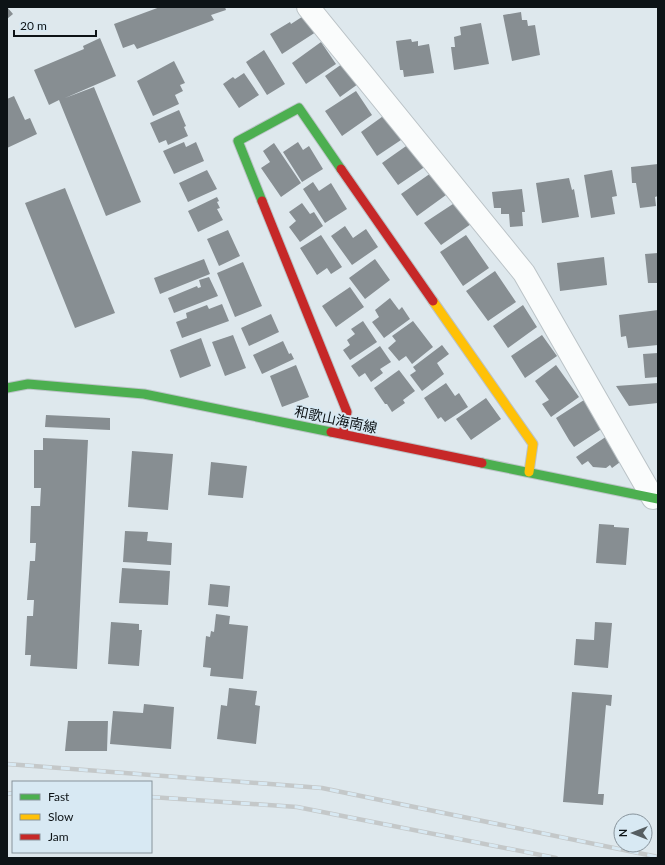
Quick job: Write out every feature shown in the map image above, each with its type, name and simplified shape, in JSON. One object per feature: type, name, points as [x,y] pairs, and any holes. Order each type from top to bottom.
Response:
[{"type":"street","points":[[308,7],[524,273],[656,499]]},
{"type":"street","points":[[343,434],[346,412],[238,141],[299,108],[533,444],[529,472]]},
{"type":"street","name":"和歌山海南線","points":[[7,388],[28,384],[144,394],[656,499]]},
{"type":"building","points":[[7,7],[13,14],[7,19]]},
{"type":"building","points":[[160,7],[225,7],[226,10],[211,15],[214,20],[137,49],[134,44],[123,48],[114,24]]},
{"type":"building","points":[[521,12],[522,20],[527,20],[528,26],[535,25],[540,55],[512,61],[503,15]]},
{"type":"building","points":[[308,13],[319,30],[282,54],[270,34],[290,22],[291,24]]},
{"type":"building","points":[[481,23],[489,64],[454,70],[451,47],[455,47],[454,37],[461,35],[460,27]]},
{"type":"building","points":[[100,38],[116,76],[65,98],[94,87],[141,202],[106,216],[59,100],[49,105],[34,70],[84,49],[83,46]]},
{"type":"building","points":[[411,39],[412,42],[418,41],[418,46],[429,44],[434,73],[404,77],[403,70],[400,70],[396,41]]},
{"type":"building","points":[[321,42],[336,64],[306,84],[292,63]]},
{"type":"building","points":[[264,50],[285,84],[267,95],[246,62]]},
{"type":"building","points":[[174,61],[185,83],[180,85],[183,91],[175,95],[179,104],[153,116],[137,81]]},
{"type":"building","points":[[342,64],[365,79],[340,97],[325,76]]},
{"type":"building","points":[[244,73],[259,95],[239,108],[223,84],[233,77],[235,79]]},
{"type":"building","points":[[356,91],[372,115],[342,136],[325,111]]},
{"type":"building","points":[[14,96],[25,120],[30,118],[37,134],[7,148],[7,99]]},
{"type":"building","points":[[179,110],[186,126],[184,127],[188,136],[168,145],[166,140],[159,143],[150,123]]},
{"type":"building","points":[[386,114],[404,138],[377,156],[361,132]]},
{"type":"building","points":[[184,142],[186,147],[196,142],[204,161],[174,174],[163,151]]},
{"type":"building","points":[[298,142],[303,150],[309,146],[323,169],[302,182],[283,152]]},
{"type":"building","points":[[274,143],[301,183],[281,197],[261,168],[270,162],[263,151]]},
{"type":"building","points":[[409,144],[426,166],[398,185],[382,163]]},
{"type":"building","points":[[658,164],[658,196],[655,197],[656,206],[640,208],[636,183],[632,183],[631,167]]},
{"type":"building","points":[[207,170],[217,189],[188,202],[179,183]]},
{"type":"building","points":[[612,170],[617,196],[612,197],[615,214],[591,218],[584,175]]},
{"type":"building","points":[[431,173],[446,195],[417,216],[401,194]]},
{"type":"building","points":[[569,178],[572,190],[574,189],[579,217],[542,223],[536,183]]},
{"type":"building","points":[[313,182],[319,191],[331,183],[347,209],[325,223],[303,189]]},
{"type":"building","points":[[65,188],[115,313],[75,328],[25,203]]},
{"type":"building","points":[[522,189],[525,212],[522,212],[523,226],[510,227],[509,214],[501,214],[501,208],[494,208],[492,192]]},
{"type":"building","points":[[217,197],[219,201],[217,202],[220,208],[217,209],[223,220],[198,232],[188,211]]},
{"type":"building","points":[[456,202],[471,224],[441,245],[424,223]]},
{"type":"building","points":[[302,203],[310,214],[314,212],[323,226],[300,242],[289,227],[296,221],[289,212]]},
{"type":"building","points":[[345,226],[353,238],[366,229],[378,247],[352,265],[331,236]]},
{"type":"building","points":[[228,230],[240,256],[219,266],[207,239]]},
{"type":"building","points":[[321,235],[342,267],[331,274],[327,268],[317,275],[300,248]]},
{"type":"building","points":[[466,235],[489,268],[463,286],[440,252]]},
{"type":"building","points":[[658,253],[658,283],[648,283],[645,254]]},
{"type":"building","points":[[604,257],[607,285],[560,291],[557,263]]},
{"type":"building","points":[[204,259],[210,274],[160,294],[154,278]]},
{"type":"building","points":[[375,259],[390,280],[365,299],[349,278]]},
{"type":"building","points":[[243,262],[262,306],[235,317],[217,273]]},
{"type":"building","points":[[495,271],[516,302],[488,321],[466,291]]},
{"type":"building","points":[[209,277],[218,296],[174,313],[168,298],[197,286],[198,288],[201,287],[199,280]]},
{"type":"building","points":[[350,287],[364,307],[336,327],[322,306]]},
{"type":"building","points":[[390,298],[399,310],[402,307],[410,319],[384,338],[372,322],[379,317],[375,310]]},
{"type":"building","points":[[222,304],[229,321],[182,338],[176,322],[187,318],[186,313],[207,305],[209,309]]},
{"type":"building","points":[[523,305],[537,327],[508,348],[493,326]]},
{"type":"building","points":[[658,310],[658,345],[628,348],[626,336],[621,337],[619,315]]},
{"type":"building","points":[[271,314],[279,332],[249,346],[241,328]]},
{"type":"building","points":[[363,321],[377,342],[350,360],[343,350],[350,345],[347,340],[355,334],[351,329]]},
{"type":"building","points":[[413,321],[433,347],[412,364],[406,356],[399,361],[388,348],[396,341],[392,336]]},
{"type":"building","points":[[233,335],[246,368],[225,376],[212,342]]},
{"type":"building","points":[[542,335],[557,356],[525,378],[511,356]]},
{"type":"building","points":[[201,338],[211,366],[180,378],[170,350]]},
{"type":"building","points":[[283,341],[289,354],[291,353],[294,359],[262,374],[253,355]]},
{"type":"building","points":[[442,345],[449,354],[437,363],[444,374],[422,391],[410,375],[416,371],[413,367]]},
{"type":"building","points":[[380,346],[391,362],[380,369],[383,373],[371,382],[365,373],[359,377],[351,366]]},
{"type":"building","points":[[658,353],[658,377],[645,378],[643,354]]},
{"type":"building","points":[[296,365],[309,397],[282,407],[270,376]]},
{"type":"building","points":[[556,365],[579,397],[551,417],[542,404],[549,400],[535,381]]},
{"type":"building","points":[[399,370],[415,391],[403,400],[405,403],[392,412],[374,388]]},
{"type":"building","points":[[446,383],[455,396],[459,393],[468,407],[445,422],[441,417],[438,419],[424,398]]},
{"type":"building","points":[[658,383],[658,403],[629,406],[616,386]]},
{"type":"building","points":[[486,398],[501,419],[471,440],[456,419]]},
{"type":"building","points":[[584,400],[603,428],[574,447],[556,418]]},
{"type":"building","points":[[46,415],[110,418],[110,430],[45,427]]},
{"type":"building","points":[[610,434],[627,457],[612,468],[610,465],[606,468],[593,467],[588,461],[582,465],[576,457]]},
{"type":"building","points":[[43,438],[88,440],[77,669],[30,666],[31,655],[25,655],[27,616],[33,616],[34,600],[27,600],[30,561],[35,561],[36,543],[30,543],[31,506],[40,506],[41,488],[34,488],[34,450],[43,450]]},
{"type":"building","points":[[132,451],[173,454],[168,510],[128,507]]},
{"type":"building","points":[[211,462],[247,466],[243,498],[208,495]]},
{"type":"building","points":[[599,524],[629,528],[626,565],[596,563]]},
{"type":"building","points":[[125,531],[148,532],[147,541],[172,543],[171,565],[123,562]]},
{"type":"building","points":[[122,568],[170,571],[168,605],[119,603]]},
{"type":"building","points":[[210,584],[230,586],[228,607],[208,605]]},
{"type":"building","points":[[216,614],[230,616],[229,624],[248,626],[243,679],[210,676],[211,668],[203,667],[206,636],[210,637],[211,631],[214,632]]},
{"type":"building","points":[[111,622],[139,624],[139,630],[142,630],[139,666],[108,664]]},
{"type":"building","points":[[595,622],[612,623],[608,668],[574,665],[576,639],[594,640]]},
{"type":"building","points":[[229,688],[257,691],[255,705],[260,706],[256,744],[217,739],[221,705],[227,706]]},
{"type":"building","points":[[572,692],[612,695],[611,706],[606,705],[598,794],[604,794],[603,805],[563,802]]},
{"type":"building","points":[[144,704],[174,707],[171,749],[110,744],[113,711],[143,713]]},
{"type":"building","points":[[68,721],[108,721],[107,751],[65,751]]},
{"type":"railway","points":[[7,764],[322,788],[658,857]]},
{"type":"railway","points":[[7,794],[12,793]]},
{"type":"railway","points":[[152,797],[297,807],[556,858]]},
{"type":"traffic: fast","points":[[262,201],[238,141],[299,108],[341,169]]},
{"type":"traffic: fast","points":[[7,388],[28,384],[144,394],[331,432]]},
{"type":"traffic: fast","points":[[482,463],[658,499]]},
{"type":"traffic: slow","points":[[433,301],[533,444],[529,472]]},
{"type":"traffic: jam","points":[[341,169],[433,301]]},
{"type":"traffic: jam","points":[[262,201],[347,412],[343,434]]},
{"type":"traffic: jam","points":[[331,432],[482,463]]}]
